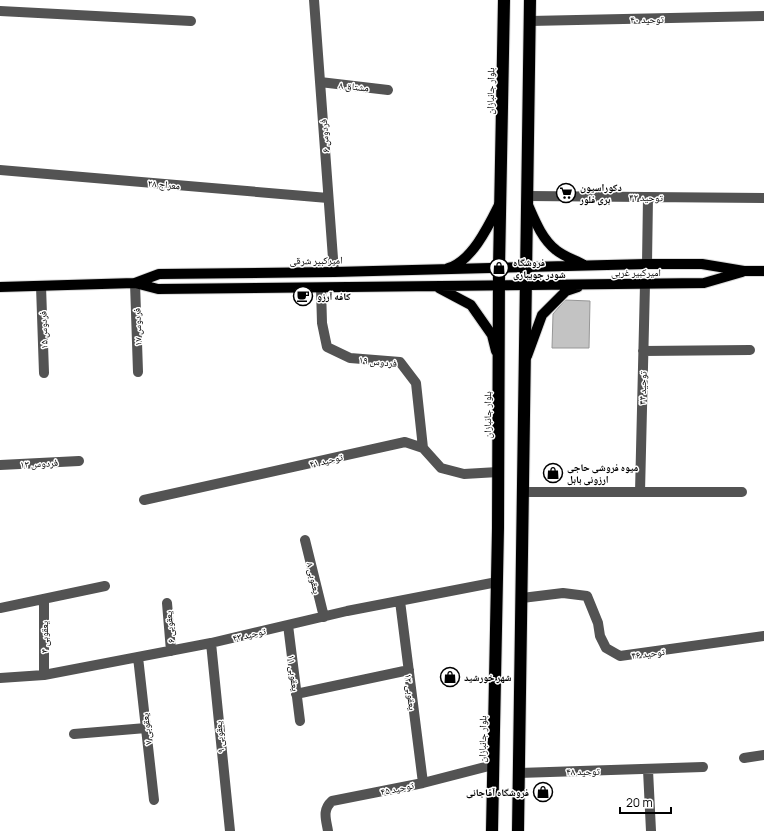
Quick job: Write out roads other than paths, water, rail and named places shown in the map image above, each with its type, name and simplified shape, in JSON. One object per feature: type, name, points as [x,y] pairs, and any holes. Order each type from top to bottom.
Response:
[{"type":"highway","name":"بلوار جانبازان","points":[[492,831],[497,582],[499,268],[504,0]]},
{"type":"highway","points":[[518,831],[530,0]]},
{"type":"main road","points":[[528,200],[538,229],[552,247],[556,251],[586,266]]},
{"type":"main road","points":[[441,270],[455,266],[463,260],[486,231],[500,203]]},
{"type":"main road","name":"امیرکبیر غربی","points":[[499,268],[702,264],[744,271],[764,271]]},
{"type":"main road","name":"امیرکبیر شرقی","points":[[0,287],[135,282],[159,274],[499,268]]},
{"type":"main road","name":"امیرکبیر غربی","points":[[499,286],[704,283],[744,271]]},
{"type":"main road","name":"امیرکبیر شرقی","points":[[135,282],[158,289],[499,286]]},
{"type":"main road","points":[[526,360],[542,315],[566,291],[584,284]]},
{"type":"main road","points":[[437,287],[471,305],[492,335],[499,360]]},
{"type":"street","name":"فردوس ۶","points":[[314,0],[334,272]]},
{"type":"street","points":[[0,11],[192,21]]},
{"type":"street","name":"توحید ۴۰","points":[[530,21],[764,16]]},
{"type":"street","name":"مشتاق ۸","points":[[320,82],[388,90]]},
{"type":"street","name":"معراج ۲۸","points":[[0,170],[328,198]]},
{"type":"street","points":[[647,264],[648,197]]},
{"type":"street","name":"توحید ۴۲","points":[[528,200],[648,197],[764,198]]},
{"type":"street","name":"فردوس ۱۷","points":[[135,282],[138,372]]},
{"type":"street","name":"توحید ۴۴","points":[[640,492],[645,284]]},
{"type":"street","name":"فردوس ۱۵","points":[[41,286],[44,374]]},
{"type":"street","name":"فردوس ۱۹","points":[[321,288],[322,323],[326,347],[350,358],[400,362],[416,382],[423,448]]},
{"type":"street","points":[[643,351],[750,350]]},
{"type":"street","name":"توحید ۴۱","points":[[144,500],[405,442],[423,448]]},
{"type":"street","points":[[423,448],[441,468],[464,474],[498,472]]},
{"type":"street","name":"فردوس ۱۳","points":[[0,465],[79,461]]},
{"type":"street","points":[[524,492],[742,492]]},
{"type":"street","name":"یعقوبی ۸","points":[[305,540],[324,617]]},
{"type":"street","name":"توحید ۴۳","points":[[0,678],[44,675],[172,651],[400,600],[497,582]]},
{"type":"street","points":[[0,608],[105,586]]},
{"type":"street","name":"توحید ۴۶","points":[[522,598],[564,593],[587,596],[598,622],[600,636],[606,648],[620,656],[764,636]]},
{"type":"street","name":"یعقوبی ۴","points":[[44,599],[44,675]]},
{"type":"street","name":"یعقوبی ۱۳","points":[[400,600],[423,782]]},
{"type":"street","name":"یعقوبی ۶","points":[[167,603],[172,651]]},
{"type":"street","name":"یعقوبی ۱۱","points":[[288,625],[300,721]]},
{"type":"street","name":"یعقوبی ۹","points":[[211,643],[230,831]]},
{"type":"street","name":"یعقوبی ۷","points":[[138,657],[154,800]]},
{"type":"street","points":[[296,694],[409,670]]},
{"type":"street","points":[[74,734],[146,728]]},
{"type":"street","points":[[744,758],[764,755]]},
{"type":"street","name":"توحید ۴۵","points":[[328,831],[325,813],[326,806],[332,801],[423,782],[493,765]]},
{"type":"street","name":"توحید ۴۸","points":[[519,773],[648,770],[703,767]]},
{"type":"street","points":[[648,770],[651,831]]},
{"type":"place","name":"دکوراسیون بری فلور","points":[[566,193]]},
{"type":"place","name":"فروشگاه شودر جویباری","points":[[499,268]]},
{"type":"place","name":"کافه آرزو","points":[[303,296]]},
{"type":"place","name":"میوه فروشی حاجی ارزونی بابل","points":[[553,473]]},
{"type":"place","name":"شهر خورشید","points":[[450,677]]},
{"type":"place","name":"فروشگاه آقاجانی","points":[[543,792]]}]
